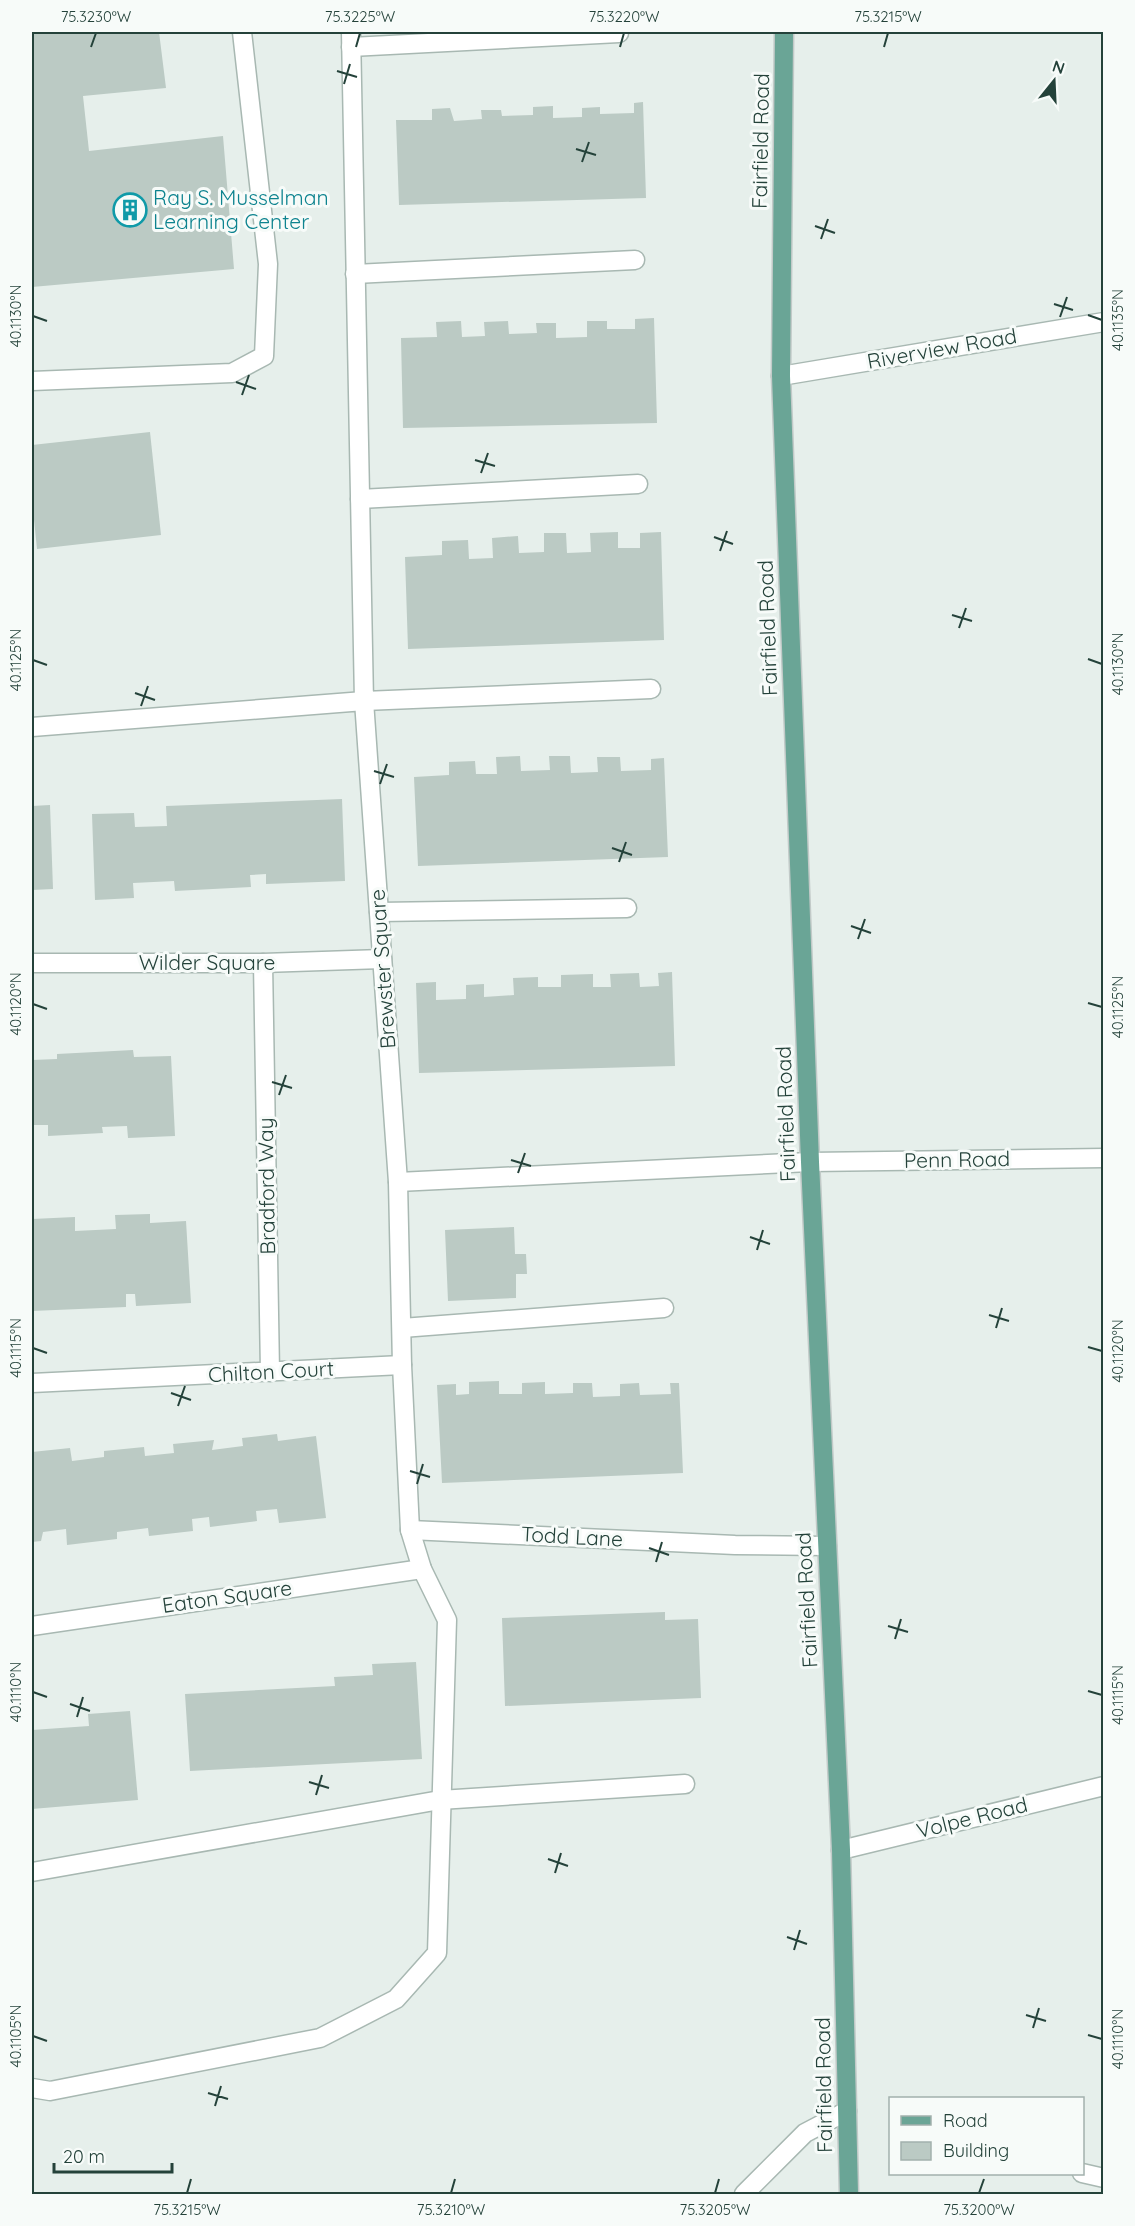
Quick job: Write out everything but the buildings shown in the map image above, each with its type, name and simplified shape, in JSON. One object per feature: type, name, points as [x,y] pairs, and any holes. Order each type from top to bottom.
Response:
[{"type":"main road","name":"Fairfield Road","points":[[784,32],[781,376],[810,1162],[841,1850],[849,2194]]},
{"type":"street","points":[[32,381],[232,373],[264,356],[268,264],[242,32]]},
{"type":"street","points":[[351,39],[620,33]]},
{"type":"street","name":"Brewster Square","points":[[32,2088],[50,2091],[320,2038],[396,1999],[437,1953],[447,1620],[422,1569],[410,1530],[402,1365],[398,1182],[364,701],[351,39]]},
{"type":"street","points":[[355,274],[635,260]]},
{"type":"street","name":"Riverview Road","points":[[781,376],[1104,322]]},
{"type":"street","points":[[360,499],[638,484]]},
{"type":"street","points":[[32,727],[364,701],[651,689]]},
{"type":"street","points":[[379,912],[627,908]]},
{"type":"street","name":"Wilder Square","points":[[32,963],[263,963],[382,959]]},
{"type":"street","name":"Bradford Way","points":[[263,963],[270,1372]]},
{"type":"street","name":"Penn Road","points":[[398,1182],[810,1162],[1104,1158]]},
{"type":"street","points":[[402,1328],[664,1308]]},
{"type":"street","name":"Chilton Court","points":[[32,1383],[402,1365]]},
{"type":"street","name":"Todd Lane","points":[[410,1530],[735,1545],[827,1546]]},
{"type":"street","name":"Eaton Square","points":[[32,1626],[422,1569]]},
{"type":"street","points":[[32,1872],[440,1800],[685,1784]]},
{"type":"street","name":"Volpe Road","points":[[841,1850],[1104,1786]]},
{"type":"street","points":[[744,2194],[805,2133],[847,2111]]},
{"type":"street","points":[[1084,2173],[1104,2178]]},
{"type":"place","name":"Ray S. Musselman Learning Center","points":[[130,210]]}]
